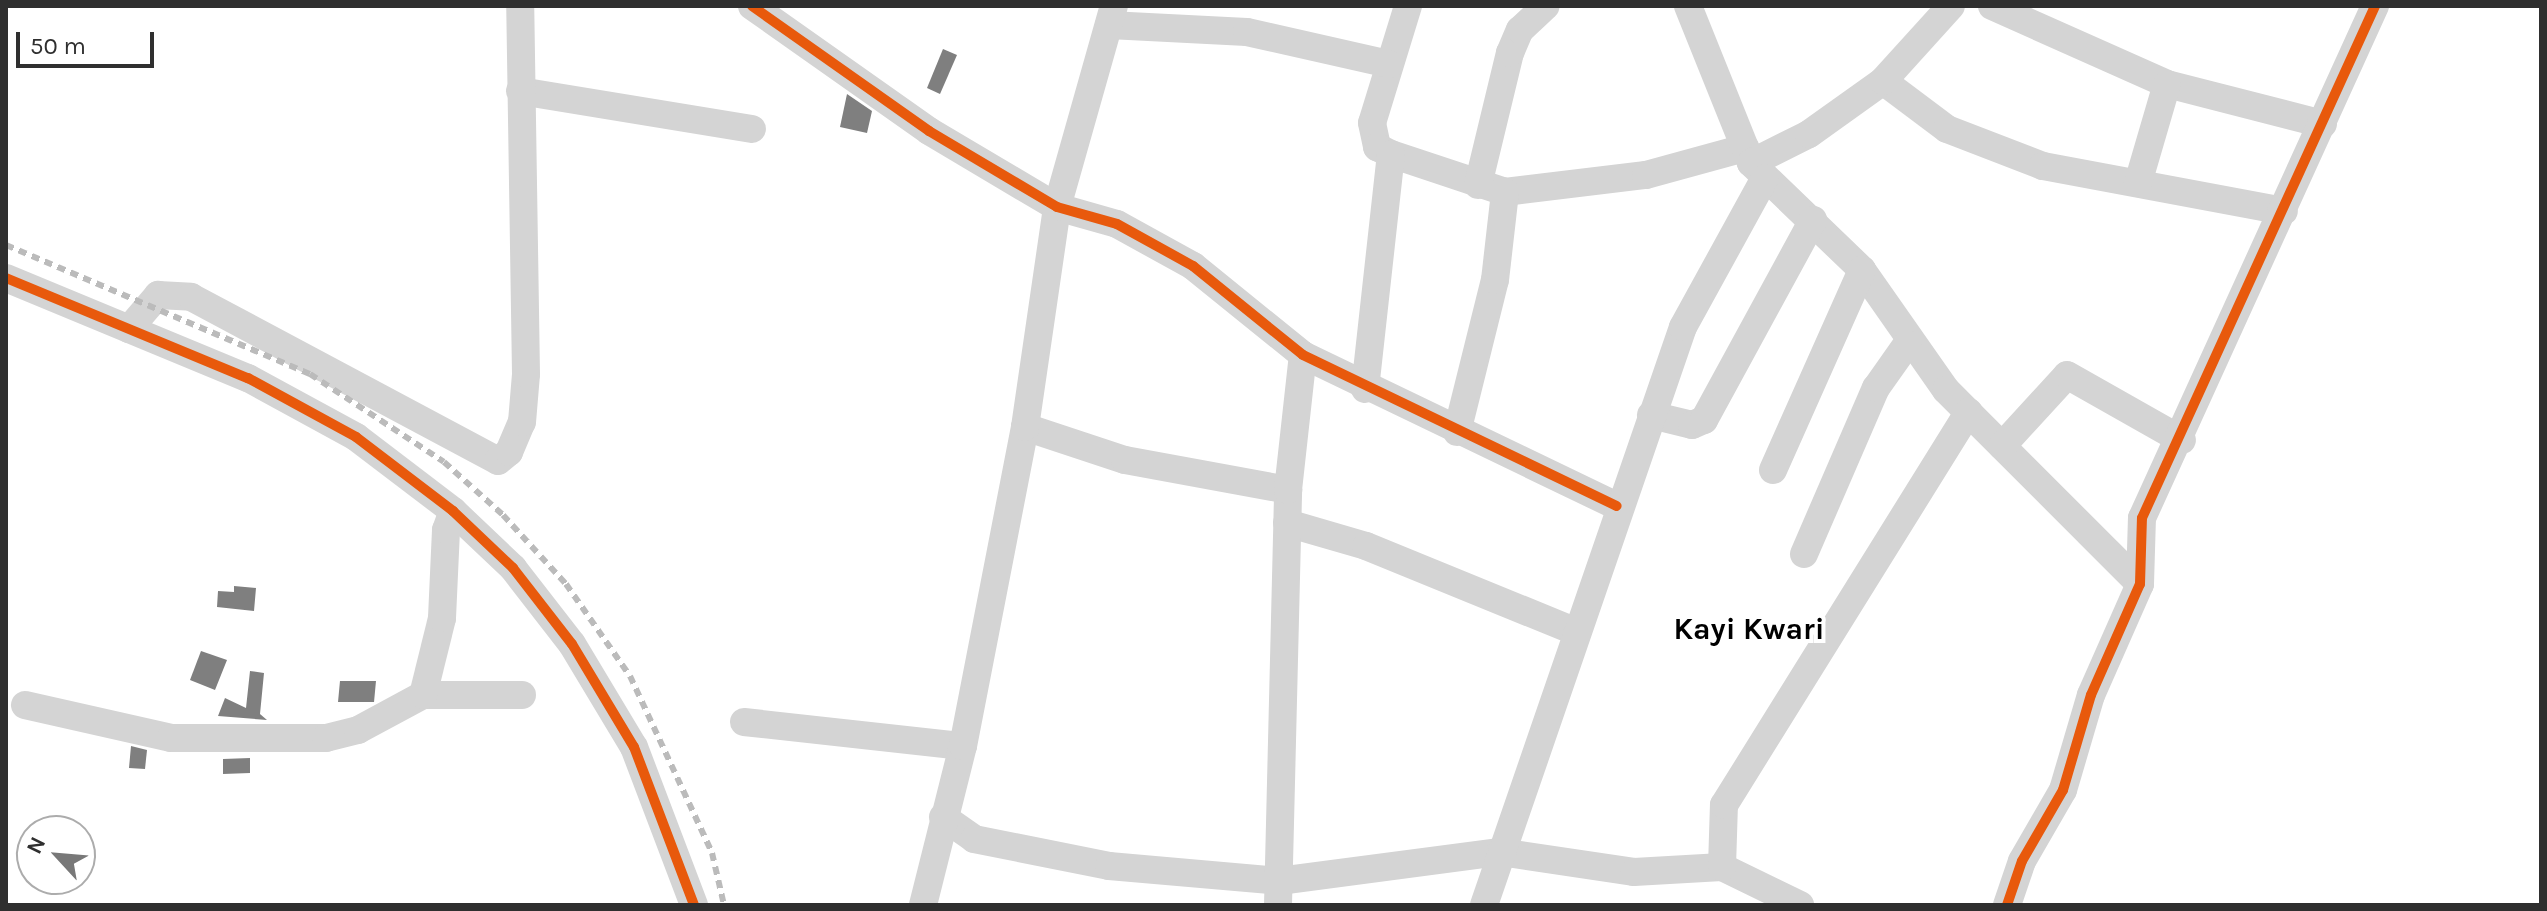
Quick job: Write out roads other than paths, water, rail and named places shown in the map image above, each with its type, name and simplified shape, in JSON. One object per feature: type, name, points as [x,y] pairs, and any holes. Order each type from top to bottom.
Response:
[{"type":"street","points":[[129,329],[158,295],[191,297],[498,461],[522,422],[526,374],[520,6]]},
{"type":"street","points":[[752,6],[929,131],[1057,207],[1143,235],[1303,355],[1365,389],[1617,506]]},
{"type":"street","points":[[1408,6],[1389,64],[1372,137],[1391,154],[1492,188],[1754,163],[1809,134],[1883,81],[1951,6]]},
{"type":"street","points":[[1457,432],[1495,280],[1492,188],[1510,53],[1520,30],[1546,6]]},
{"type":"street","points":[[1688,6],[1754,163],[1862,270],[1907,344],[1969,412],[2140,584]]},
{"type":"street","points":[[1992,6],[2167,84],[2323,124]]},
{"type":"street","points":[[2007,905],[2022,861],[2063,790],[2091,695],[2140,584],[2142,518],[2182,440],[2375,6]]},
{"type":"street","points":[[923,905],[963,746],[1025,427],[1057,207],[1112,15],[1247,32],[1389,64]]},
{"type":"street","points":[[1883,81],[1947,129],[1990,149],[2138,183],[2284,211]]},
{"type":"street","points":[[2138,183],[2167,84]]},
{"type":"street","points":[[520,91],[752,129]]},
{"type":"street","points":[[1365,389],[1391,154]]},
{"type":"street","points":[[1484,905],[1617,506],[1707,273],[1754,163]]},
{"type":"street","points":[[1651,415],[1692,425],[1704,420],[1813,220]]},
{"type":"street","points":[[1773,470],[1862,270]]},
{"type":"street","points":[[6,278],[248,378],[356,437],[453,511],[513,568],[572,644],[634,747],[694,905]]},
{"type":"street","points":[[1804,554],[1876,388],[1907,344]]},
{"type":"street","points":[[1278,893],[1288,490],[1303,355]]},
{"type":"street","points":[[2002,446],[2067,375],[2182,440]]},
{"type":"street","points":[[1722,867],[1724,805],[1969,412]]},
{"type":"street","points":[[1025,427],[1125,460],[1288,490]]},
{"type":"street","points":[[423,695],[442,618],[446,530],[453,511]]},
{"type":"street","points":[[1287,523],[1366,546],[1577,632]]},
{"type":"street","points":[[25,705],[138,735],[326,738],[358,730],[423,695],[522,695]]},
{"type":"street","points":[[744,722],[963,746]]},
{"type":"street","points":[[943,817],[974,839],[1084,862],[1278,893],[1500,852],[1634,872],[1722,867],[1800,905]]},
{"type":"railway","points":[[6,245],[310,374],[444,462],[503,515],[566,584],[630,676],[712,853],[724,905]]},
{"type":"district","name":"Kayi Kwari","points":[[1749,629]]}]
